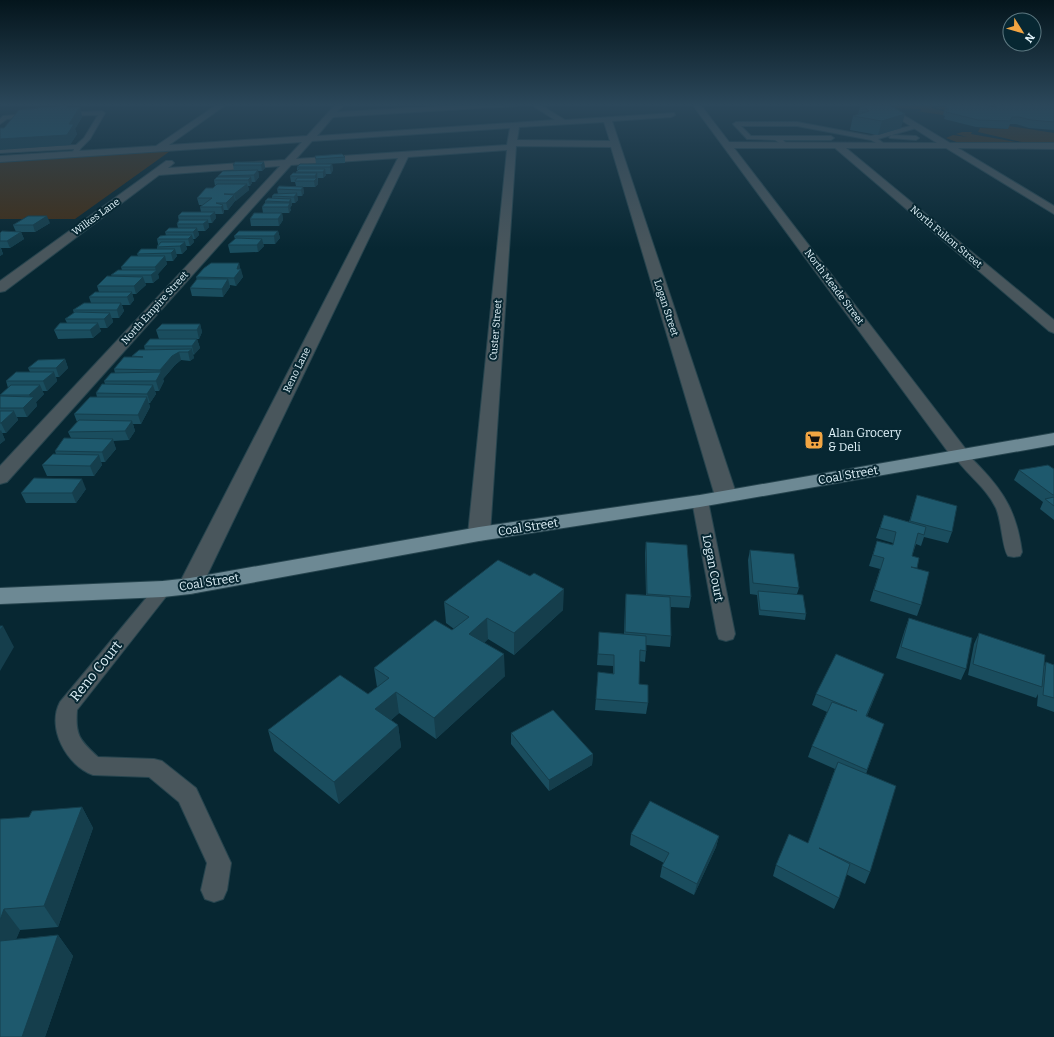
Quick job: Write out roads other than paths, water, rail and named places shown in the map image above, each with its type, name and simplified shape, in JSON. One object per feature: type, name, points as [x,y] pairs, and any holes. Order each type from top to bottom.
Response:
[{"type":"main road","name":"Coal Street","points":[[0,596],[163,589],[190,586],[479,534],[700,501],[1054,439]]},
{"type":"street","points":[[0,159],[56,152]]},
{"type":"street","name":"Wilkes Lane","points":[[0,288],[183,152]]},
{"type":"street","name":"North Empire Street","points":[[0,478],[297,152]]},
{"type":"street","points":[[156,172],[424,152]]},
{"type":"street","name":"Custer Street","points":[[479,534],[511,152]]},
{"type":"street","name":"Logan Street","points":[[617,152],[726,496]]},
{"type":"street","name":"North Meade Street","points":[[733,152],[961,456]]},
{"type":"street","name":"North Fulton Street","points":[[847,152],[1054,328]]},
{"type":"street","points":[[959,152],[1054,210]]},
{"type":"street","name":"Reno Lane","points":[[190,586],[405,154]]},
{"type":"lane","points":[[961,456],[992,487],[1005,510],[1012,531],[1014,552]]},
{"type":"lane","name":"Logan Court","points":[[700,501],[726,634]]},
{"type":"lane","name":"Reno Court","points":[[163,589],[67,708],[65,728],[75,749],[93,766],[154,768],[188,795],[219,863],[214,890]]},
{"type":"place","name":"Alan Grocery & Deli","points":[[814,440]]}]
